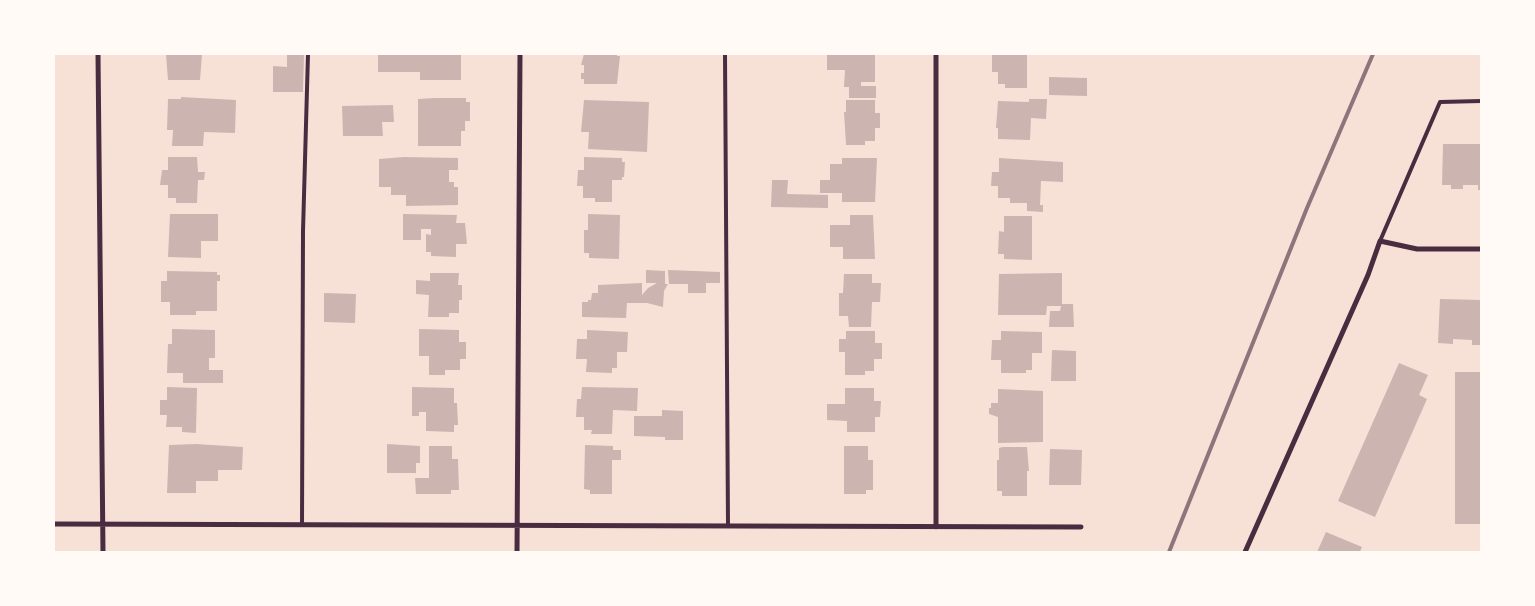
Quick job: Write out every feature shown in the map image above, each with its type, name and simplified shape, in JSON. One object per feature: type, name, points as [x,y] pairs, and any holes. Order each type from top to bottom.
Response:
[{"type":"street","points":[[98,54],[103,552]]},
{"type":"street","points":[[517,552],[520,54]]},
{"type":"street","points":[[936,54],[936,527]]},
{"type":"street","points":[[1245,552],[1364,284],[1380,241],[1417,249],[1481,249]]},
{"type":"street","points":[[54,524],[1080,528]]},
{"type":"lane","points":[[302,524],[303,241],[308,54]]},
{"type":"lane","points":[[725,54],[728,526]]},
{"type":"lane","points":[[1380,241],[1440,102],[1481,101]]},
{"type":"building","points":[[166,54],[202,54],[200,80],[168,80]]},
{"type":"building","points":[[287,54],[304,54],[303,92],[273,92],[273,66],[287,67]]},
{"type":"building","points":[[378,54],[461,54],[461,80],[420,80],[420,72],[378,72]]},
{"type":"building","points":[[584,54],[617,54],[617,56],[620,56],[617,84],[584,84],[584,79],[581,79],[581,73],[584,73],[584,65],[581,65]]},
{"type":"building","points":[[827,54],[875,54],[875,82],[861,82],[861,86],[876,86],[876,98],[849,98],[849,87],[844,87],[845,70],[827,70]]},
{"type":"building","points":[[1027,54],[1027,88],[1005,88],[1005,84],[998,84],[998,72],[992,72],[992,55]]},
{"type":"building","points":[[1049,77],[1087,78],[1087,96],[1049,95]]},
{"type":"building","points":[[181,97],[236,100],[235,133],[204,132],[203,146],[172,146],[173,130],[167,130],[168,99],[181,99]]},
{"type":"building","points":[[466,98],[466,102],[470,102],[470,121],[465,121],[465,131],[461,131],[461,146],[418,146],[418,99]]},
{"type":"building","points":[[1029,99],[1047,99],[1046,119],[1031,118],[1030,140],[998,139],[998,128],[996,128],[998,101],[1029,102]]},
{"type":"building","points":[[584,100],[649,102],[647,152],[588,149],[589,132],[581,132]]},
{"type":"building","points":[[846,100],[875,100],[875,113],[880,113],[880,128],[875,128],[875,141],[865,141],[865,145],[846,145],[844,112],[846,112]]},
{"type":"building","points":[[393,105],[394,122],[382,122],[383,136],[343,136],[342,106]]},
{"type":"building","points":[[1443,144],[1481,144],[1481,190],[1478,190],[1478,185],[1463,185],[1463,189],[1451,189],[1451,185],[1442,185]]},
{"type":"building","points":[[168,157],[197,157],[198,172],[205,172],[204,180],[198,180],[197,203],[176,203],[176,198],[168,198],[168,185],[160,185],[162,170],[168,170]]},
{"type":"building","points":[[404,157],[458,158],[458,170],[449,170],[449,182],[454,182],[454,187],[458,187],[458,205],[406,206],[406,195],[391,195],[391,187],[379,187],[379,159]]},
{"type":"building","points":[[584,157],[622,158],[622,162],[625,162],[622,180],[612,180],[612,202],[595,202],[595,198],[583,198],[583,186],[577,186],[578,170],[584,170]]},
{"type":"building","points":[[842,158],[877,158],[875,202],[842,202],[842,193],[820,193],[820,180],[830,180],[830,164],[842,164]]},
{"type":"building","points":[[999,158],[1063,162],[1063,182],[1041,181],[1040,205],[1043,205],[1043,212],[1027,211],[1027,203],[1010,203],[1010,198],[998,198],[998,186],[991,186],[992,172],[999,172]]},
{"type":"building","points":[[772,180],[788,180],[787,194],[828,195],[828,208],[771,207]]},
{"type":"building","points":[[170,214],[218,214],[218,241],[201,241],[201,258],[168,257]]},
{"type":"building","points":[[403,214],[457,215],[456,223],[465,223],[467,244],[456,244],[456,257],[431,256],[431,252],[426,252],[426,234],[431,235],[431,229],[421,229],[421,240],[403,240]]},
{"type":"building","points":[[588,214],[620,215],[619,259],[589,258],[589,253],[584,253],[584,230],[588,230]]},
{"type":"building","points":[[850,215],[873,215],[875,259],[843,259],[843,247],[830,247],[830,225],[850,225]]},
{"type":"building","points":[[1004,216],[1032,216],[1032,260],[1004,259],[1004,254],[998,254],[999,231],[1004,232]]},
{"type":"building","points":[[646,270],[665,271],[665,284],[668,284],[664,291],[663,307],[647,303],[627,303],[626,318],[582,317],[582,302],[591,300],[592,293],[598,293],[598,285],[642,283],[642,295],[648,288],[657,283],[646,283]]},
{"type":"building","points":[[668,270],[720,272],[720,283],[706,283],[706,293],[688,293],[688,284],[669,284]]},
{"type":"building","points":[[167,271],[217,272],[217,275],[220,275],[220,281],[217,281],[217,311],[196,311],[196,315],[170,315],[170,302],[161,302],[161,281],[167,281]]},
{"type":"building","points":[[430,273],[459,273],[458,285],[462,285],[462,300],[459,300],[459,313],[449,313],[449,317],[428,317],[429,295],[416,294],[416,280],[430,281]]},
{"type":"building","points":[[1062,273],[1062,304],[1073,304],[1074,327],[1049,327],[1050,311],[1060,311],[1061,306],[1047,306],[1046,315],[998,315],[999,274]]},
{"type":"building","points":[[844,274],[872,274],[872,283],[881,283],[880,302],[872,302],[871,327],[849,327],[848,316],[839,316],[839,293],[843,293]]},
{"type":"building","points":[[324,293],[356,294],[355,323],[324,322]]},
{"type":"building","points":[[1440,299],[1481,300],[1481,345],[1472,345],[1472,340],[1453,339],[1453,344],[1438,343]]},
{"type":"building","points":[[172,329],[215,330],[215,358],[209,358],[209,370],[223,370],[223,383],[183,383],[183,373],[167,373],[168,344],[172,344]]},
{"type":"building","points":[[419,329],[459,330],[459,342],[466,342],[466,359],[460,359],[460,370],[445,370],[445,375],[429,375],[429,356],[419,356]]},
{"type":"building","points":[[587,330],[628,332],[627,352],[617,352],[617,368],[612,368],[612,373],[586,372],[587,359],[576,359],[577,339],[587,339]]},
{"type":"building","points":[[846,331],[875,331],[875,343],[882,343],[882,359],[874,359],[874,371],[865,371],[865,375],[845,375],[845,352],[839,352],[839,339],[846,339]]},
{"type":"building","points":[[1001,331],[1042,332],[1042,353],[1032,353],[1032,370],[1026,370],[1026,373],[1001,373],[1001,360],[991,360],[992,340],[1001,340]]},
{"type":"building","points":[[1052,350],[1076,351],[1076,381],[1051,381]]},
{"type":"building","points":[[1399,363],[1428,375],[1419,395],[1427,399],[1375,517],[1338,501]]},
{"type":"building","points":[[1455,372],[1481,372],[1481,524],[1455,524]]},
{"type":"building","points":[[167,387],[197,388],[196,433],[182,432],[182,427],[166,427],[167,415],[160,415],[160,400],[167,400]]},
{"type":"building","points":[[412,387],[454,388],[454,403],[457,403],[458,425],[454,425],[454,432],[426,431],[426,412],[419,412],[419,416],[412,416]]},
{"type":"building","points":[[582,387],[638,388],[637,411],[613,410],[612,434],[591,434],[592,430],[584,430],[584,417],[576,417],[577,399],[581,399]]},
{"type":"building","points":[[845,388],[874,388],[874,401],[881,401],[880,417],[875,417],[875,432],[847,432],[847,421],[827,420],[827,404],[845,404]]},
{"type":"building","points":[[998,389],[1043,391],[1043,442],[998,443],[998,417],[989,414],[989,408],[991,408],[991,403],[998,403]]},
{"type":"building","points":[[662,410],[683,411],[683,440],[665,440],[665,437],[634,436],[634,416],[662,416]]},
{"type":"building","points":[[196,444],[243,447],[242,470],[218,470],[218,481],[196,481],[196,493],[167,493],[169,445]]},
{"type":"building","points":[[387,444],[420,446],[420,463],[416,463],[416,473],[387,473]]},
{"type":"building","points":[[585,445],[613,446],[613,450],[621,450],[621,460],[612,460],[612,494],[590,494],[590,490],[584,489]]},
{"type":"building","points":[[429,446],[452,446],[452,459],[458,459],[459,490],[451,490],[451,494],[416,494],[415,478],[429,478]]},
{"type":"building","points":[[844,446],[868,446],[868,460],[873,460],[873,490],[866,490],[866,494],[844,494]]},
{"type":"building","points":[[1027,447],[1029,471],[1027,471],[1027,496],[1002,496],[1002,491],[997,491],[997,460],[999,460],[999,448]]},
{"type":"building","points":[[1050,449],[1082,450],[1081,485],[1049,485]]},
{"type":"building","points":[[1326,532],[1362,547],[1360,552],[1317,552]]},
{"type":"railway","points":[[1169,552],[1307,208],[1373,54]]}]
